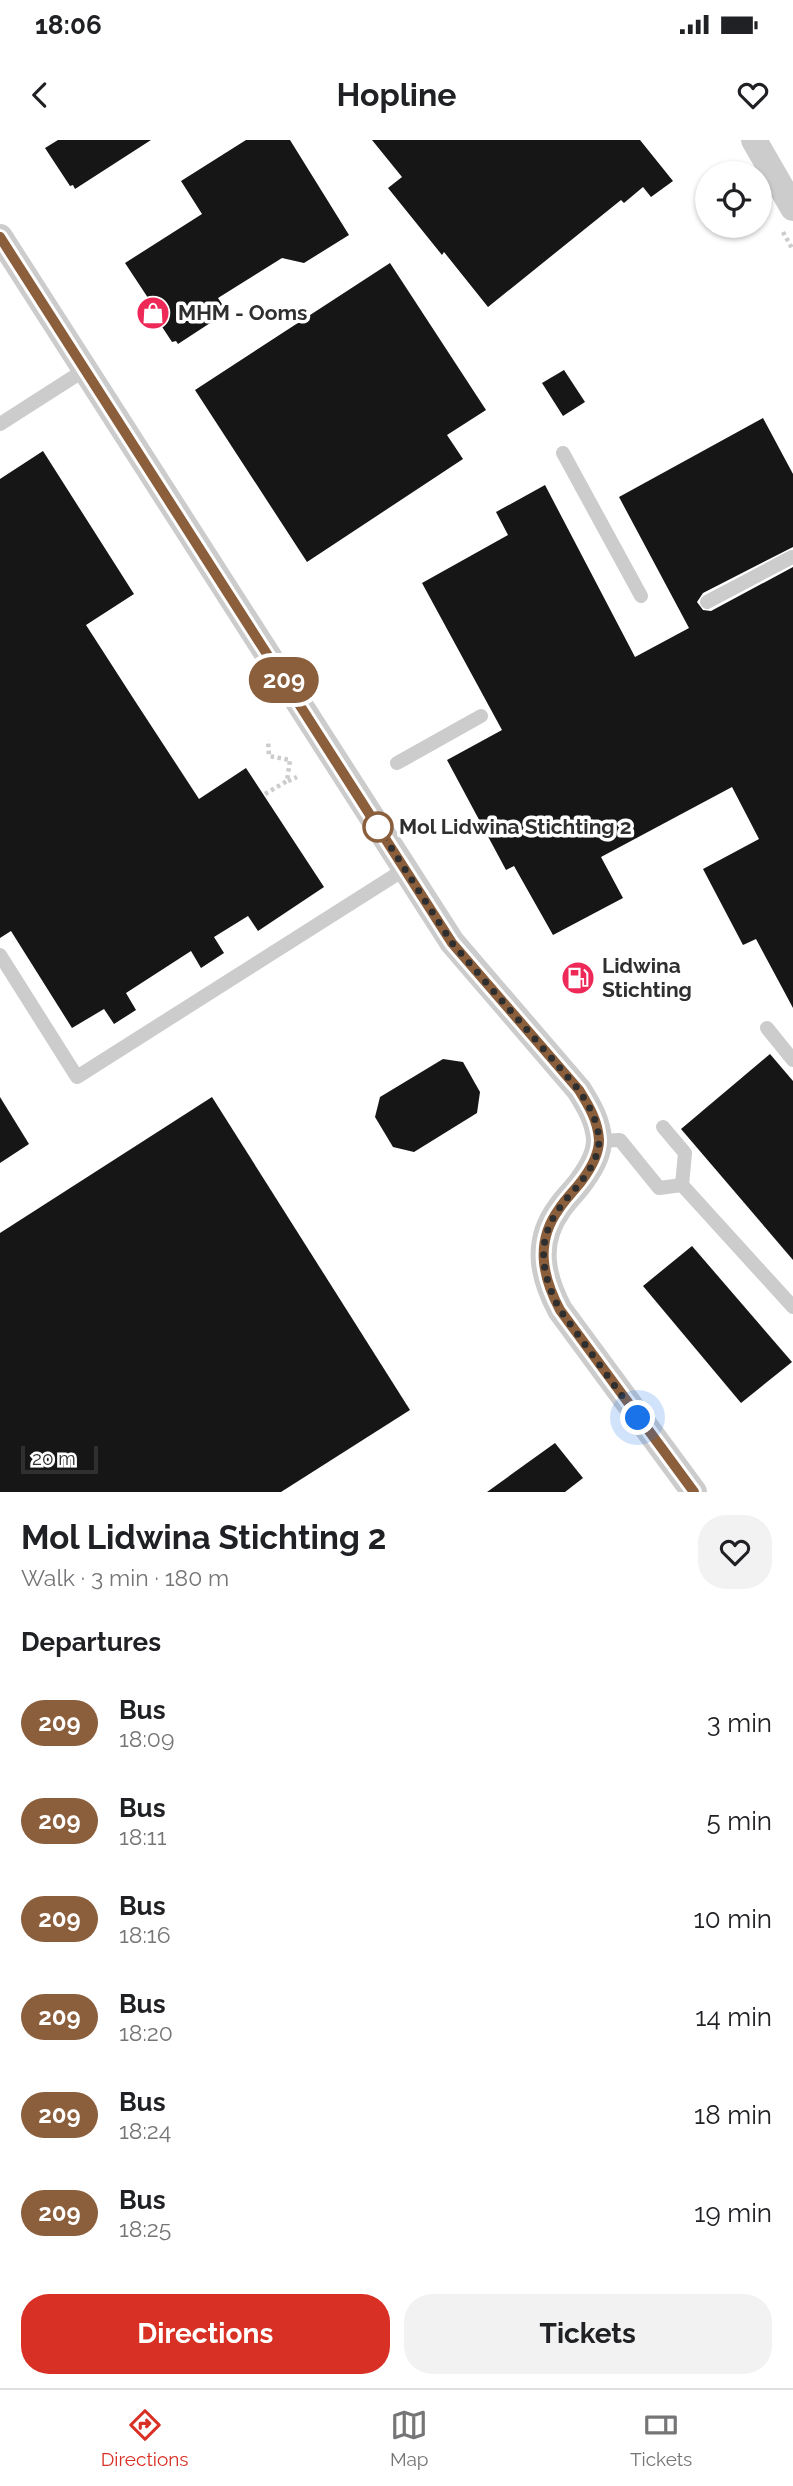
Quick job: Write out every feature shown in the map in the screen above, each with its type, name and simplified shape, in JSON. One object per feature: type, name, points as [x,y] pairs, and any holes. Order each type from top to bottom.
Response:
[{"type":"street","points":[[754,140],[793,208]]},
{"type":"street","points":[[0,237],[452,943],[579,1090],[595,1116],[599,1142],[594,1164],[559,1208],[548,1228],[542,1247],[544,1270],[550,1291],[560,1310],[694,1492]]},
{"type":"lane","points":[[0,424],[86,369]]},
{"type":"lane","points":[[563,453],[641,596]]},
{"type":"lane","points":[[707,602],[792,557]]},
{"type":"lane","points":[[397,763],[481,716]]},
{"type":"lane","points":[[0,955],[77,1077],[405,869]]},
{"type":"lane","points":[[766,1028],[793,1060]]},
{"type":"lane","points":[[663,1127],[685,1153],[682,1185],[793,1307]]},
{"type":"lane","points":[[599,1142],[620,1140],[659,1188],[682,1185]]},
{"type":"path","points":[[268,740],[269,756],[290,760],[287,781]]},
{"type":"path","points":[[265,794],[297,777]]},
{"type":"building","points":[[58,140],[151,140],[75,189],[73,185],[70,186],[45,148]]},
{"type":"building","points":[[246,140],[290,140],[349,235],[304,263],[282,258],[218,298],[227,312],[178,344],[176,341],[172,342],[153,313],[156,310],[125,263],[202,214],[181,181]]},
{"type":"building","points":[[372,140],[640,140],[673,181],[651,197],[643,187],[624,203],[621,200],[488,307],[388,188],[402,177]]},
{"type":"building","points":[[390,263],[486,410],[447,435],[463,459],[307,562],[195,390]]},
{"type":"building","points":[[564,370],[585,402],[563,416],[542,383]]},
{"type":"building","points":[[763,418],[793,474],[793,547],[703,593],[697,602],[703,610],[711,611],[793,567],[793,1008],[756,939],[743,945],[703,869],[759,839],[732,787],[601,857],[623,898],[553,935],[514,866],[506,870],[447,760],[502,730],[422,583],[508,535],[496,512],[545,485],[635,657],[689,628],[619,497]]},
{"type":"building","points":[[43,451],[134,594],[86,625],[199,799],[246,768],[324,887],[258,931],[248,916],[214,937],[224,953],[201,968],[191,951],[126,993],[136,1010],[114,1024],[104,1009],[72,1028],[11,931],[0,938],[0,479]]},
{"type":"building","points":[[770,1054],[793,1081],[793,1260],[681,1129]]},
{"type":"building","points":[[443,1059],[463,1062],[480,1092],[477,1113],[414,1152],[393,1147],[375,1117],[380,1097]]},
{"type":"building","points":[[0,1097],[29,1144],[0,1163]]},
{"type":"building","points":[[212,1097],[410,1410],[281,1492],[0,1492],[0,1233]]},
{"type":"building","points":[[692,1246],[792,1362],[741,1403],[643,1286]]},
{"type":"building","points":[[555,1443],[583,1478],[565,1492],[487,1492]]},
{"type":"bus line","name":"209","points":[[0,237],[452,943],[579,1090],[595,1116],[599,1142],[594,1164],[559,1208],[548,1228],[542,1247],[544,1270],[550,1291],[560,1310],[694,1492]]},
{"type":"place","name":"MHM - Ooms","points":[[153,313]]},
{"type":"place","name":"Mol Lidwina Stichting 2","points":[[378,827]]},
{"type":"place","name":"Lidwina Stichting","points":[[578,978]]},
{"type":"route","points":[[378,827],[452,943],[579,1090],[595,1116],[599,1142],[594,1164],[559,1208],[548,1228],[542,1247],[544,1270],[550,1291],[560,1310],[638,1418]]}]
